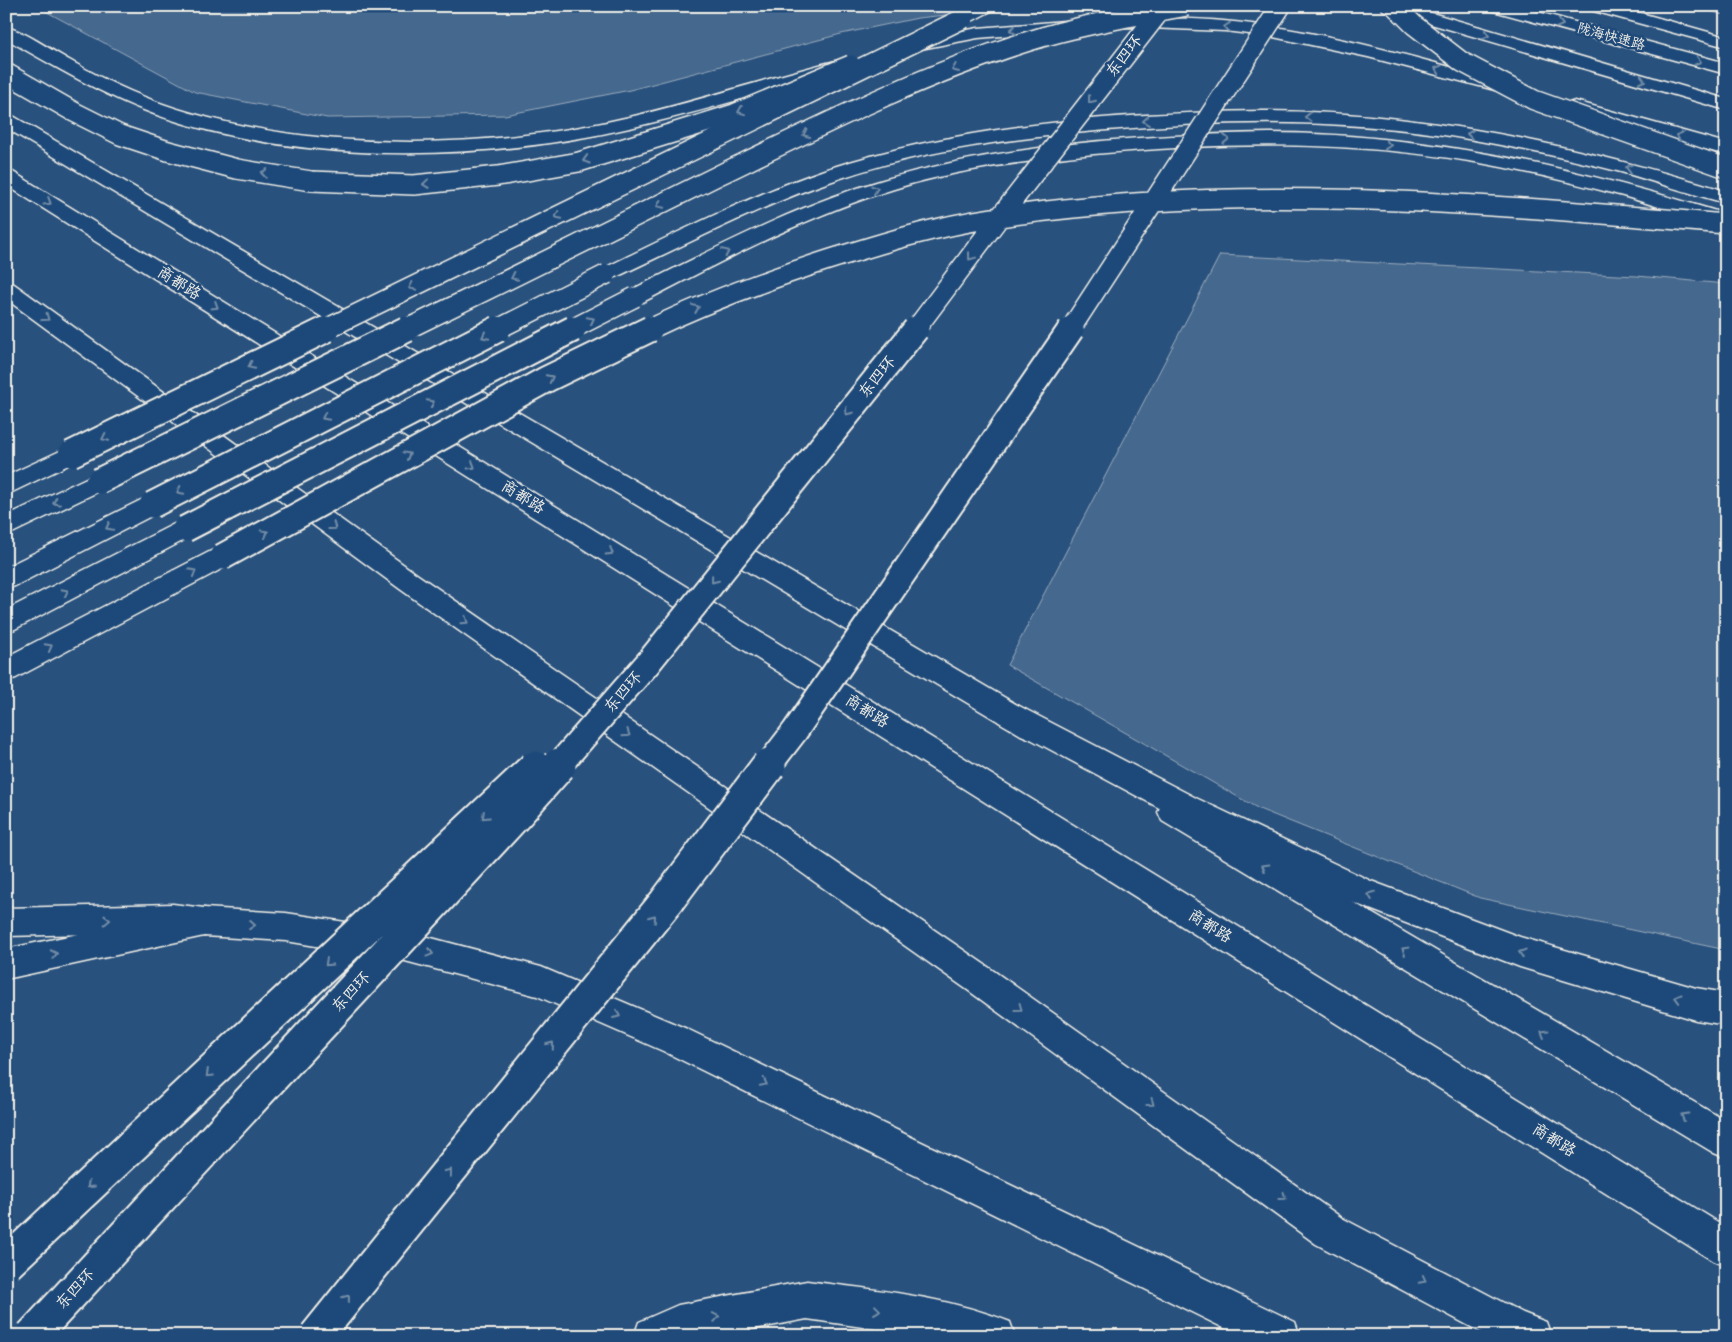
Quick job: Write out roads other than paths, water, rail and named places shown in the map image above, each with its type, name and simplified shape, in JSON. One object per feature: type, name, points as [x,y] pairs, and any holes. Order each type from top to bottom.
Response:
[{"type":"main road","points":[[6,486],[987,6]]},
{"type":"main road","name":"东四环","points":[[32,1336],[515,815],[648,663],[930,312],[1002,214],[1164,6]]},
{"type":"main road","points":[[6,526],[867,105],[967,64],[1027,42],[1096,22],[1187,6]]},
{"type":"main road","points":[[316,1336],[666,902],[795,731],[1056,352],[1281,6]]},
{"type":"main road","points":[[1389,6],[1726,105]]},
{"type":"main road","points":[[1395,6],[1414,25],[1462,62],[1534,100],[1726,168]]},
{"type":"main road","name":"陇海快速路","points":[[1496,6],[1726,69]]},
{"type":"main road","name":"陇海快速路","points":[[1596,6],[1726,42]]},
{"type":"main road","points":[[1607,6],[1726,23]]},
{"type":"main road","points":[[1715,6],[1726,9]]},
{"type":"main road","points":[[6,73],[74,112],[120,135],[168,151],[237,169],[311,181],[414,185],[498,176],[579,162],[734,114],[964,18]]},
{"type":"main road","points":[[6,32],[125,96],[185,118],[258,135],[340,146],[435,148],[524,142],[632,122],[897,48],[978,33],[1160,21],[1269,31],[1401,59],[1726,149]]},
{"type":"main road","points":[[6,579],[607,274],[775,197],[868,163],[988,136],[1195,117],[1317,117],[1421,126],[1500,140],[1591,158],[1673,180],[1726,197]]},
{"type":"main road","points":[[6,120],[1726,1141]]},
{"type":"main road","points":[[6,622],[747,241],[807,215],[888,184],[1002,158],[1204,139],[1322,140],[1421,148],[1497,161],[1585,180],[1662,200],[1726,223]]},
{"type":"main road","name":"商都路","points":[[6,176],[1726,1248]]},
{"type":"main road","points":[[6,670],[222,557],[547,379],[692,309],[780,276],[887,241],[992,218],[1112,204],[1187,200],[1302,198],[1493,205],[1726,223]]},
{"type":"main road","points":[[6,289],[409,582],[980,980],[1329,1230],[1510,1327],[1532,1336]]},
{"type":"main road","points":[[6,1264],[648,663]]},
{"type":"main road","points":[[1009,714],[1187,808],[1360,890],[1520,952],[1696,1004],[1726,1009]]},
{"type":"main road","points":[[6,922],[173,918],[204,922],[286,927],[404,946],[541,982],[675,1040],[1282,1336]]},
{"type":"main road","points":[[6,964],[204,922]]},
{"type":"main road","points":[[653,1336],[678,1324],[807,1300],[919,1315],[996,1336]]}]
